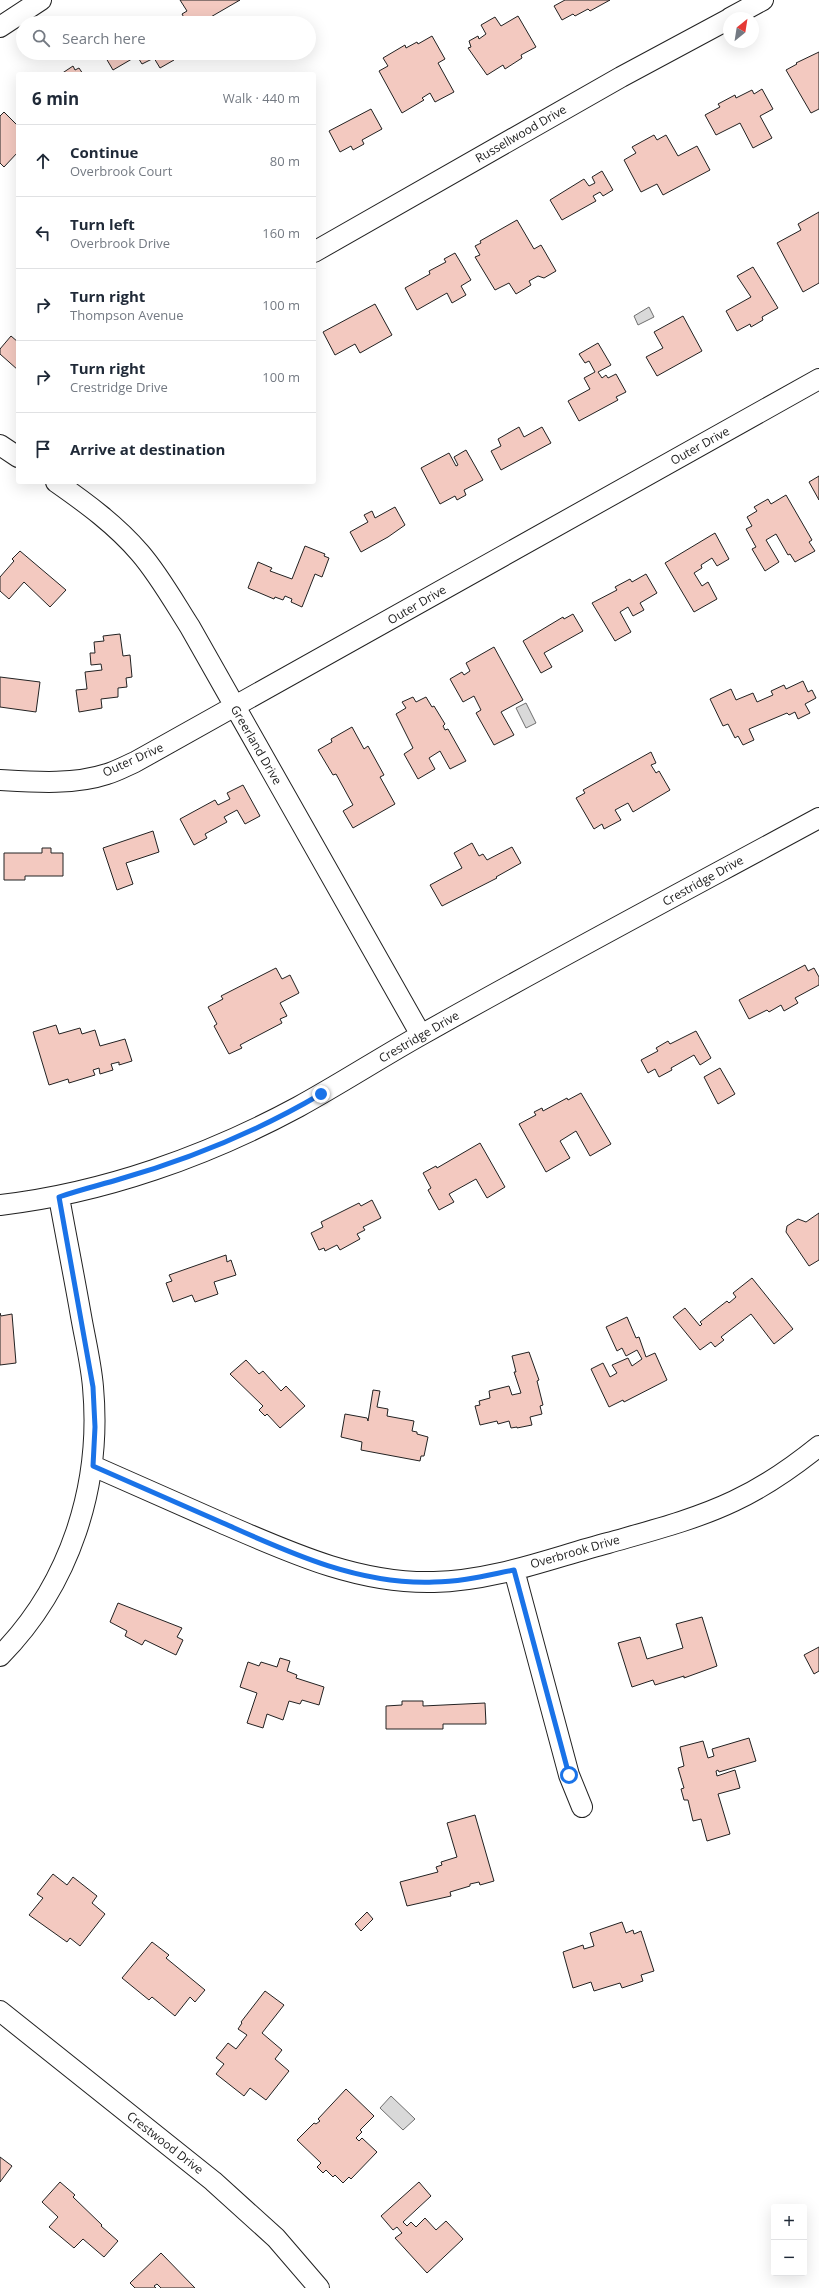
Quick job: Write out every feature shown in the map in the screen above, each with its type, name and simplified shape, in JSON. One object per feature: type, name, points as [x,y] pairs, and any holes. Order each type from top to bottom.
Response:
[{"type":"street","points":[[17,16],[41,0]]},
{"type":"street","name":"Russellwood Drive","points":[[741,12],[763,0]]},
{"type":"street","points":[[0,27],[16,16]]},
{"type":"street","name":"Russellwood Drive","points":[[316,251],[621,77],[723,22]]},
{"type":"street","name":"Outer Drive","points":[[0,780],[63,781],[107,774],[135,762],[234,708],[819,379]]},
{"type":"street","points":[[0,445],[16,456]]},
{"type":"street","name":"Greerland Drive","points":[[59,484],[96,512],[140,553],[190,627],[234,708],[421,1035]]},
{"type":"street","name":"Crestridge Drive","points":[[0,1205],[59,1197],[186,1158],[237,1138],[300,1106],[421,1035],[819,818]]},
{"type":"street","points":[[0,1656],[15,1641],[44,1600],[66,1560],[83,1510],[93,1466],[95,1427],[93,1387],[59,1197]]},
{"type":"street","name":"Overbrook Drive","points":[[93,1466],[280,1548],[332,1567],[360,1575],[405,1581],[434,1582],[514,1570],[670,1525],[716,1509],[765,1484],[819,1446]]},
{"type":"street","points":[[514,1570],[569,1775],[582,1807]]},
{"type":"street","name":"Crestwood Drive","points":[[0,2011],[218,2185],[276,2238],[319,2288]]},
{"type":"shaded area","points":[[649,307],[654,317],[638,325],[634,316]]},
{"type":"shaded area","points":[[526,703],[536,723],[526,728],[516,708]]},
{"type":"shaded area","points":[[391,2096],[415,2119],[403,2130],[380,2108]]},
{"type":"building","points":[[180,0],[240,0],[212,16],[183,16],[182,14],[187,11]]},
{"type":"building","points":[[565,0],[610,0],[590,11],[588,9],[575,16],[573,14],[562,20],[554,6]]},
{"type":"building","points":[[518,16],[536,47],[521,55],[522,58],[505,69],[503,65],[487,75],[468,48],[471,47],[469,41],[478,36],[479,39],[486,34],[481,25],[495,17],[501,26]]},
{"type":"building","points":[[432,36],[445,59],[438,63],[454,92],[435,102],[430,93],[422,98],[424,100],[402,113],[379,71],[388,66],[383,58],[405,45],[406,48],[417,42],[418,44]]},
{"type":"building","points":[[819,52],[819,109],[811,113],[786,70],[797,64],[796,63]]},
{"type":"building","points":[[107,60],[130,60],[113,70]]},
{"type":"building","points":[[140,60],[150,60],[142,64]]},
{"type":"building","points":[[155,60],[174,60],[160,68]]},
{"type":"building","points":[[73,66],[75,70],[79,68],[82,72],[64,72]]},
{"type":"building","points":[[762,89],[773,109],[760,116],[772,138],[753,148],[740,123],[716,135],[705,115],[720,107],[718,104],[735,95],[736,98],[752,90],[754,94]]},
{"type":"building","points":[[371,109],[382,129],[362,140],[364,144],[353,150],[351,146],[340,152],[329,131]]},
{"type":"building","points":[[4,112],[16,124],[16,154],[4,167],[0,163],[0,116]]},
{"type":"building","points":[[654,135],[657,140],[666,135],[678,156],[697,146],[710,170],[663,195],[657,184],[641,192],[624,160],[636,153],[632,147]]},
{"type":"building","points":[[602,171],[613,190],[603,196],[600,192],[593,196],[596,201],[562,220],[550,200],[584,179],[589,186],[595,183],[592,177]]},
{"type":"building","points":[[819,212],[819,283],[803,292],[777,243],[801,230],[798,224]]},
{"type":"building","points":[[517,220],[534,249],[541,245],[556,271],[544,278],[538,276],[529,281],[531,285],[516,294],[509,283],[495,290],[475,257],[480,255],[475,246],[481,243],[480,241]]},
{"type":"building","points":[[455,253],[471,280],[461,286],[466,295],[452,303],[447,293],[417,310],[405,288],[430,274],[429,271],[446,262],[444,259]]},
{"type":"building","points":[[753,267],[778,308],[762,317],[763,320],[751,327],[750,324],[737,331],[726,311],[751,297],[737,276]]},
{"type":"building","points":[[375,304],[392,335],[360,353],[355,344],[335,355],[323,332]]},
{"type":"building","points":[[683,316],[702,351],[657,376],[646,357],[663,348],[654,332]]},
{"type":"building","points":[[11,336],[16,340],[16,368],[0,354],[0,349]]},
{"type":"building","points":[[598,343],[611,365],[598,372],[602,378],[606,375],[608,378],[616,374],[626,392],[616,397],[618,400],[579,421],[568,401],[590,389],[584,378],[595,372],[589,361],[585,363],[579,354]]},
{"type":"building","points":[[519,427],[524,437],[542,427],[551,443],[501,470],[491,451],[501,446],[498,439]]},
{"type":"building","points":[[466,450],[483,480],[464,490],[466,495],[457,500],[455,496],[440,504],[421,468],[449,453],[456,466],[458,465],[454,457]]},
{"type":"building","points":[[819,476],[819,500],[809,482]]},
{"type":"building","points":[[786,495],[812,540],[809,542],[815,551],[795,562],[790,554],[788,555],[776,534],[766,540],[779,562],[765,571],[752,549],[756,547],[746,529],[752,526],[747,517],[757,511],[754,507],[768,499],[771,504]]},
{"type":"building","points":[[395,507],[405,525],[388,537],[361,552],[350,532],[368,522],[364,515],[372,511],[375,518]]},
{"type":"building","points":[[715,533],[729,559],[717,566],[712,558],[701,565],[702,568],[694,573],[702,586],[708,582],[717,599],[694,612],[665,563]]},
{"type":"building","points":[[305,546],[325,554],[324,556],[329,558],[322,577],[315,574],[302,607],[291,602],[292,599],[285,596],[283,600],[275,597],[274,599],[248,588],[258,562],[272,568],[270,571],[292,579]]},
{"type":"building","points":[[20,551],[66,590],[50,607],[24,582],[9,599],[0,591],[0,577],[14,561],[12,559]]},
{"type":"building","points":[[646,574],[657,593],[640,603],[644,610],[633,616],[628,607],[620,612],[631,632],[615,641],[592,603],[617,590],[615,587],[630,579],[632,582]]},
{"type":"building","points":[[573,614],[583,631],[544,653],[552,667],[541,673],[523,641],[563,617],[564,619]]},
{"type":"building","points":[[120,634],[123,656],[130,655],[132,677],[126,678],[127,687],[118,688],[118,697],[101,699],[102,708],[79,712],[76,690],[87,689],[85,672],[102,670],[101,664],[91,665],[90,653],[95,653],[94,642],[104,641],[103,636]]},
{"type":"building","points":[[494,647],[523,700],[501,712],[514,735],[494,745],[476,713],[481,710],[474,696],[463,702],[450,679],[462,672],[464,675],[470,671],[466,663]]},
{"type":"building","points":[[0,677],[40,682],[36,712],[0,707]]},
{"type":"building","points":[[803,681],[808,692],[812,690],[816,698],[805,704],[810,713],[798,719],[795,712],[789,715],[787,713],[749,729],[754,740],[743,745],[738,736],[735,738],[728,724],[723,726],[710,699],[731,689],[736,700],[753,693],[757,702],[773,695],[771,691],[784,685],[786,689]]},
{"type":"building","points":[[413,697],[416,702],[426,697],[432,707],[434,706],[445,724],[443,726],[445,730],[448,729],[466,761],[450,769],[440,751],[429,758],[435,769],[418,779],[404,754],[413,748],[396,714],[406,708],[402,702]]},
{"type":"building","points":[[352,727],[364,749],[368,746],[384,775],[380,777],[395,804],[353,828],[343,811],[353,805],[336,774],[333,775],[318,750],[332,742],[331,739]]},
{"type":"building","points":[[651,752],[656,763],[651,765],[656,773],[659,771],[670,790],[633,812],[628,803],[615,810],[621,820],[604,829],[602,824],[594,829],[576,798],[585,793],[583,790]]},
{"type":"building","points":[[243,785],[260,816],[245,824],[237,810],[224,817],[227,822],[205,834],[207,838],[194,845],[180,819],[215,800],[218,805],[230,799],[227,793]]},
{"type":"building","points":[[153,831],[159,852],[126,863],[133,884],[117,890],[103,848]]},
{"type":"building","points":[[472,843],[479,856],[483,854],[487,860],[512,847],[521,863],[496,877],[497,878],[442,906],[430,885],[462,868],[454,853]]},
{"type":"building","points":[[42,848],[51,848],[51,853],[63,853],[63,876],[25,876],[25,880],[4,880],[4,853],[42,853]]},
{"type":"building","points":[[805,965],[808,971],[814,968],[819,977],[819,985],[795,998],[798,1003],[784,1011],[781,1005],[769,1012],[767,1010],[749,1019],[739,1000]]},
{"type":"building","points":[[276,968],[282,979],[290,975],[299,993],[280,1003],[287,1016],[280,1019],[282,1023],[240,1045],[242,1048],[229,1054],[214,1026],[217,1024],[208,1007],[223,999],[221,996]]},
{"type":"building","points":[[56,1025],[59,1034],[80,1028],[82,1034],[95,1030],[100,1046],[125,1039],[132,1061],[119,1065],[119,1062],[111,1064],[113,1070],[100,1074],[99,1068],[93,1070],[95,1075],[69,1083],[68,1079],[49,1085],[33,1032]]},
{"type":"building","points":[[696,1031],[711,1058],[700,1065],[694,1055],[671,1068],[672,1070],[659,1077],[655,1069],[648,1073],[641,1060],[658,1051],[656,1048],[668,1041],[670,1044]]},
{"type":"building","points":[[720,1068],[735,1094],[718,1104],[704,1077]]},
{"type":"building","points":[[581,1093],[611,1144],[590,1156],[576,1131],[560,1141],[570,1158],[546,1172],[519,1124],[536,1115],[534,1112],[542,1108],[543,1111],[567,1098],[568,1100]]},
{"type":"building","points":[[480,1143],[505,1187],[487,1198],[476,1179],[449,1194],[454,1202],[439,1210],[428,1190],[431,1188],[423,1173],[436,1166],[437,1168]]},
{"type":"building","points":[[372,1200],[381,1218],[363,1227],[365,1230],[357,1234],[360,1239],[340,1250],[337,1245],[325,1251],[324,1248],[319,1250],[311,1233],[323,1227],[321,1222],[359,1203],[361,1206]]},
{"type":"building","points":[[819,1213],[819,1260],[809,1266],[786,1232],[787,1226],[798,1219],[806,1222]]},
{"type":"building","points":[[226,1255],[227,1262],[231,1260],[236,1275],[214,1282],[218,1294],[195,1302],[192,1295],[173,1302],[166,1283],[172,1281],[169,1275]]},
{"type":"building","points":[[752,1278],[793,1329],[774,1344],[751,1314],[721,1337],[724,1340],[715,1347],[711,1342],[700,1350],[673,1317],[685,1308],[700,1326],[702,1324],[700,1322],[727,1301],[729,1303],[736,1297],[733,1293]]},
{"type":"building","points":[[0,1313],[1,1316],[12,1314],[16,1363],[0,1365]]},
{"type":"building","points":[[627,1317],[636,1338],[639,1337],[646,1357],[655,1353],[667,1380],[624,1402],[623,1400],[609,1407],[591,1369],[603,1363],[610,1377],[617,1373],[612,1365],[628,1358],[632,1366],[642,1359],[637,1350],[626,1356],[622,1348],[617,1351],[606,1327]]},
{"type":"building","points":[[529,1352],[539,1380],[537,1381],[543,1405],[540,1406],[542,1414],[530,1417],[532,1425],[517,1428],[511,1428],[509,1421],[498,1424],[497,1421],[480,1425],[475,1406],[480,1405],[479,1401],[490,1398],[489,1391],[509,1386],[512,1395],[521,1393],[514,1372],[516,1372],[512,1356]]},
{"type":"building","points":[[246,1360],[259,1374],[263,1371],[281,1391],[286,1386],[305,1406],[280,1428],[267,1414],[265,1416],[259,1410],[263,1406],[230,1374]]},
{"type":"building","points":[[373,1390],[380,1391],[377,1407],[388,1409],[387,1416],[414,1421],[412,1431],[428,1437],[424,1456],[421,1456],[420,1461],[361,1450],[362,1442],[341,1437],[345,1414],[367,1418],[368,1421]]},
{"type":"building","points":[[118,1603],[182,1628],[177,1637],[183,1640],[176,1655],[145,1640],[142,1645],[125,1636],[127,1631],[110,1622]]},
{"type":"building","points":[[702,1617],[717,1666],[684,1678],[684,1676],[655,1685],[653,1680],[632,1687],[618,1643],[640,1637],[647,1659],[683,1648],[676,1624]]},
{"type":"building","points":[[819,1647],[819,1671],[814,1674],[804,1655]]},
{"type":"building","points":[[280,1658],[290,1661],[287,1671],[297,1675],[296,1678],[324,1687],[319,1705],[302,1700],[300,1704],[289,1701],[283,1720],[267,1714],[263,1728],[247,1723],[257,1693],[240,1687],[248,1662],[259,1666],[261,1662],[277,1667]]},
{"type":"building","points":[[402,1701],[423,1701],[423,1706],[485,1703],[486,1724],[443,1724],[443,1729],[386,1729],[386,1706],[402,1705]]},
{"type":"building","points":[[749,1738],[756,1761],[719,1772],[718,1770],[716,1771],[717,1776],[735,1770],[740,1788],[718,1794],[730,1834],[707,1841],[701,1819],[693,1821],[688,1800],[684,1800],[681,1789],[684,1788],[678,1768],[684,1766],[680,1747],[703,1741],[708,1758],[714,1756],[712,1749]]},
{"type":"building","points":[[475,1815],[494,1881],[480,1885],[479,1882],[470,1884],[470,1886],[450,1892],[451,1896],[407,1906],[400,1882],[438,1872],[436,1867],[442,1865],[441,1862],[457,1857],[447,1823]]},
{"type":"building","points":[[53,1874],[67,1885],[73,1877],[97,1896],[92,1903],[105,1914],[80,1946],[70,1938],[67,1942],[29,1915],[43,1898],[37,1894]]},
{"type":"building","points":[[367,1912],[373,1919],[361,1931],[355,1924]]},
{"type":"building","points":[[622,1922],[626,1933],[633,1930],[634,1934],[641,1931],[654,1971],[641,1975],[643,1981],[622,1988],[620,1983],[594,1991],[591,1982],[573,1988],[563,1952],[583,1945],[584,1949],[594,1946],[590,1933]]},
{"type":"building","points":[[152,1942],[169,1955],[166,1958],[205,1990],[195,2002],[190,1997],[175,2016],[152,1997],[149,2000],[122,1978]]},
{"type":"building","points":[[265,1991],[284,2005],[262,2033],[282,2050],[275,2059],[289,2071],[266,2100],[250,2088],[244,2096],[216,2074],[224,2064],[216,2058],[228,2043],[236,2049],[247,2035],[238,2029],[242,2023],[241,2022]]},
{"type":"building","points":[[346,2089],[374,2116],[360,2130],[362,2132],[356,2138],[359,2141],[362,2138],[377,2152],[351,2179],[349,2177],[343,2183],[335,2175],[333,2177],[326,2170],[323,2173],[317,2167],[321,2163],[297,2140],[314,2123],[316,2124],[320,2121],[318,2119]]},
{"type":"building","points":[[0,2157],[12,2166],[0,2182]]},
{"type":"building","points":[[60,2182],[75,2195],[73,2197],[102,2225],[101,2226],[118,2241],[104,2257],[83,2239],[74,2248],[49,2227],[58,2217],[42,2202]]},
{"type":"building","points":[[419,2182],[431,2196],[403,2222],[407,2226],[411,2222],[416,2227],[425,2218],[436,2230],[446,2221],[463,2239],[427,2273],[395,2238],[402,2233],[397,2227],[393,2230],[381,2216]]},
{"type":"building","points":[[161,2253],[195,2288],[161,2288],[157,2284],[154,2286],[156,2288],[135,2288],[130,2283]]},
{"type":"route","points":[[321,1094],[237,1138],[186,1158],[59,1197],[93,1387],[95,1427],[93,1466],[280,1548],[332,1567],[360,1575],[405,1581],[434,1582],[486,1576],[514,1570],[569,1775]]}]
